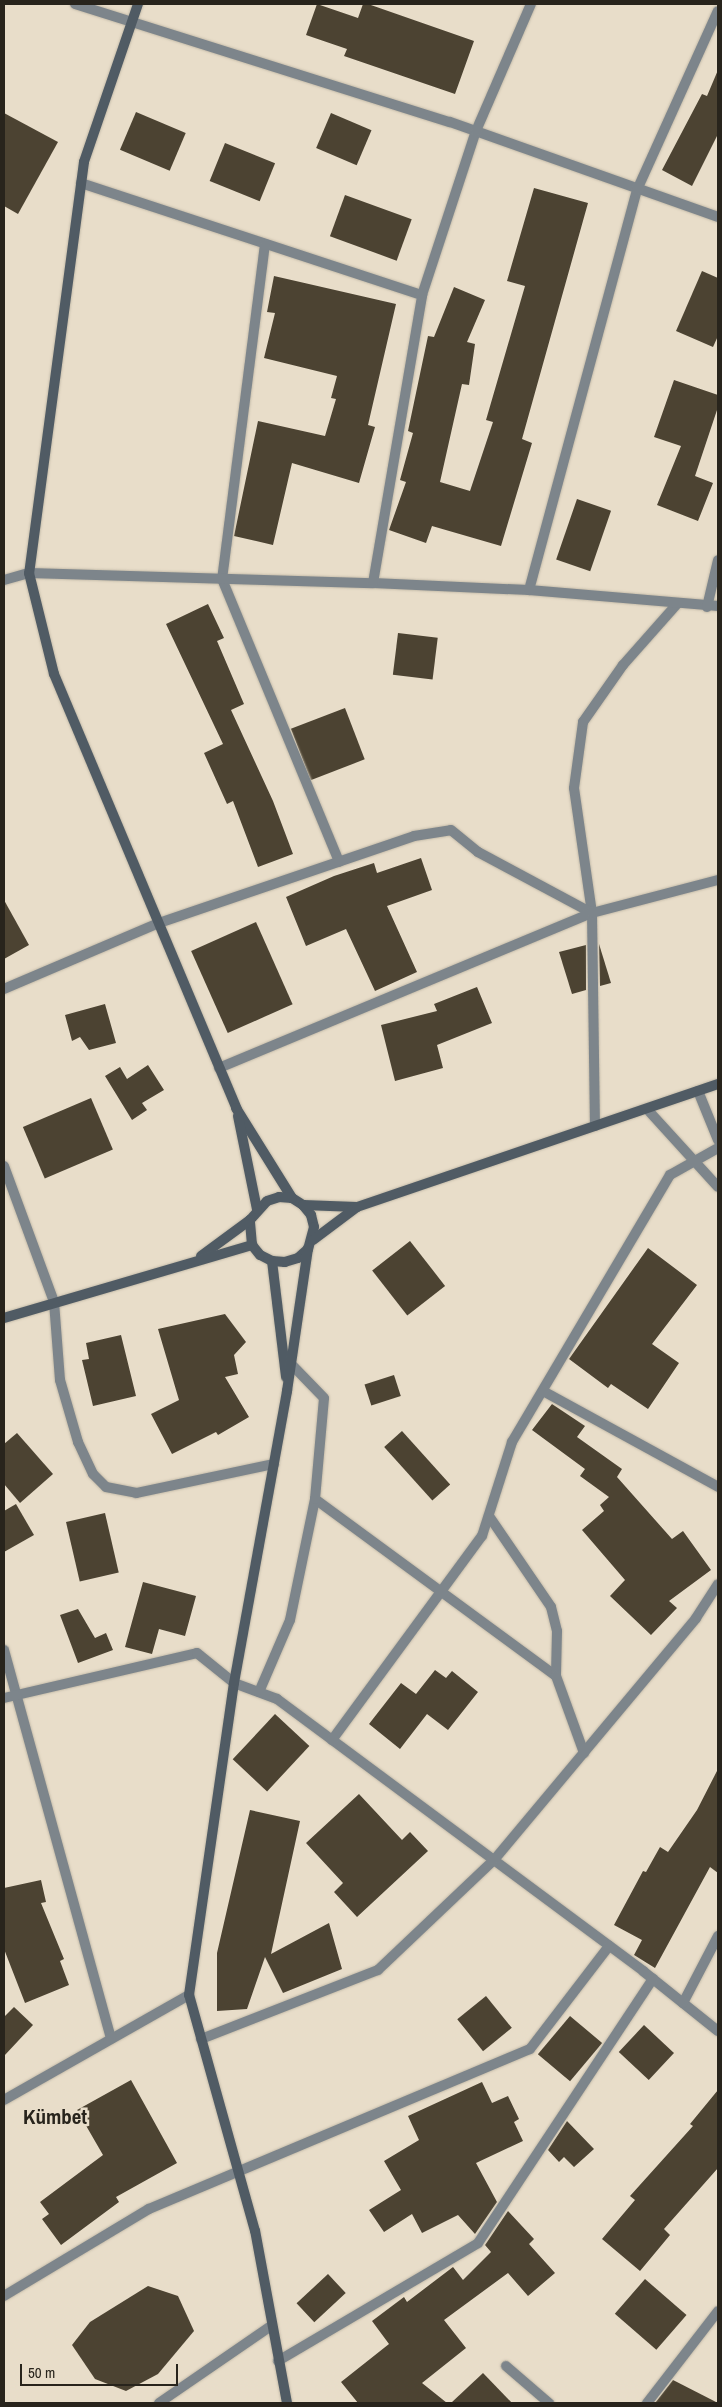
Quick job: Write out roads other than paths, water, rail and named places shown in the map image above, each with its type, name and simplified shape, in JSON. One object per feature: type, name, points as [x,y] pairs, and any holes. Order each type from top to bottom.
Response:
[{"type":"street","points":[[76,4],[476,132],[637,190],[695,206],[718,217]]},
{"type":"street","points":[[138,4],[84,162],[29,573],[54,674],[236,1108],[292,1198],[303,1205],[357,1207]]},
{"type":"street","points":[[373,583],[422,295],[476,132],[531,4]]},
{"type":"street","points":[[529,590],[637,190],[718,11]]},
{"type":"street","points":[[81,184],[422,295]]},
{"type":"street","points":[[266,244],[222,579],[339,862]]},
{"type":"street","points":[[707,607],[718,560]]},
{"type":"street","points":[[4,580],[29,573],[373,583],[529,590],[707,607],[718,606]]},
{"type":"street","points":[[595,1126],[592,913],[574,788],[583,722],[622,665],[677,604]]},
{"type":"street","points":[[4,989],[159,923],[414,836],[452,830],[478,852],[592,913]]},
{"type":"street","points":[[219,1068],[592,913],[718,880]]},
{"type":"street","points":[[250,1220],[252,1245],[260,1255],[272,1261],[285,1262],[298,1258],[310,1244],[357,1207],[718,1084]]},
{"type":"street","points":[[698,1091],[718,1140]]},
{"type":"street","points":[[236,1108],[257,1209]]},
{"type":"street","points":[[647,1108],[718,1187]]},
{"type":"street","points":[[332,1740],[482,1536],[512,1442],[670,1176],[718,1148]]},
{"type":"street","points":[[4,1166],[54,1302],[60,1380],[68,1407],[89,1466],[106,1487],[136,1493],[274,1464]]},
{"type":"street","points":[[196,1259],[250,1220],[257,1209],[279,1197],[292,1198]]},
{"type":"street","points":[[287,2403],[271,2326],[255,2231],[189,1995],[234,1683],[288,1391],[314,1227],[303,1205]]},
{"type":"street","points":[[4,1318],[196,1259],[252,1245]]},
{"type":"street","points":[[272,1261],[288,1391]]},
{"type":"street","points":[[259,1692],[290,1620],[315,1499],[324,1398],[291,1364]]},
{"type":"street","points":[[543,1391],[718,1486]]},
{"type":"street","points":[[315,1499],[556,1676]]},
{"type":"street","points":[[489,1516],[551,1607],[558,1631],[556,1676],[584,1753]]},
{"type":"street","points":[[201,2039],[378,1970],[494,1860],[696,1618],[718,1584]]},
{"type":"street","points":[[4,1650],[112,2039]]},
{"type":"street","points":[[4,1698],[197,1653],[234,1683],[277,1699],[653,1979],[718,2031]]},
{"type":"street","points":[[683,2003],[718,1936]]},
{"type":"street","points":[[4,2296],[150,2209],[530,2049],[609,1946]]},
{"type":"street","points":[[278,2362],[478,2243],[653,1979]]},
{"type":"street","points":[[4,2100],[189,1995]]},
{"type":"street","points":[[647,2403],[718,2311]]},
{"type":"street","points":[[159,2403],[271,2326]]},
{"type":"street","points":[[506,2366],[549,2403]]},
{"type":"district","name":"Kümbet","points":[[55,2117]]}]
